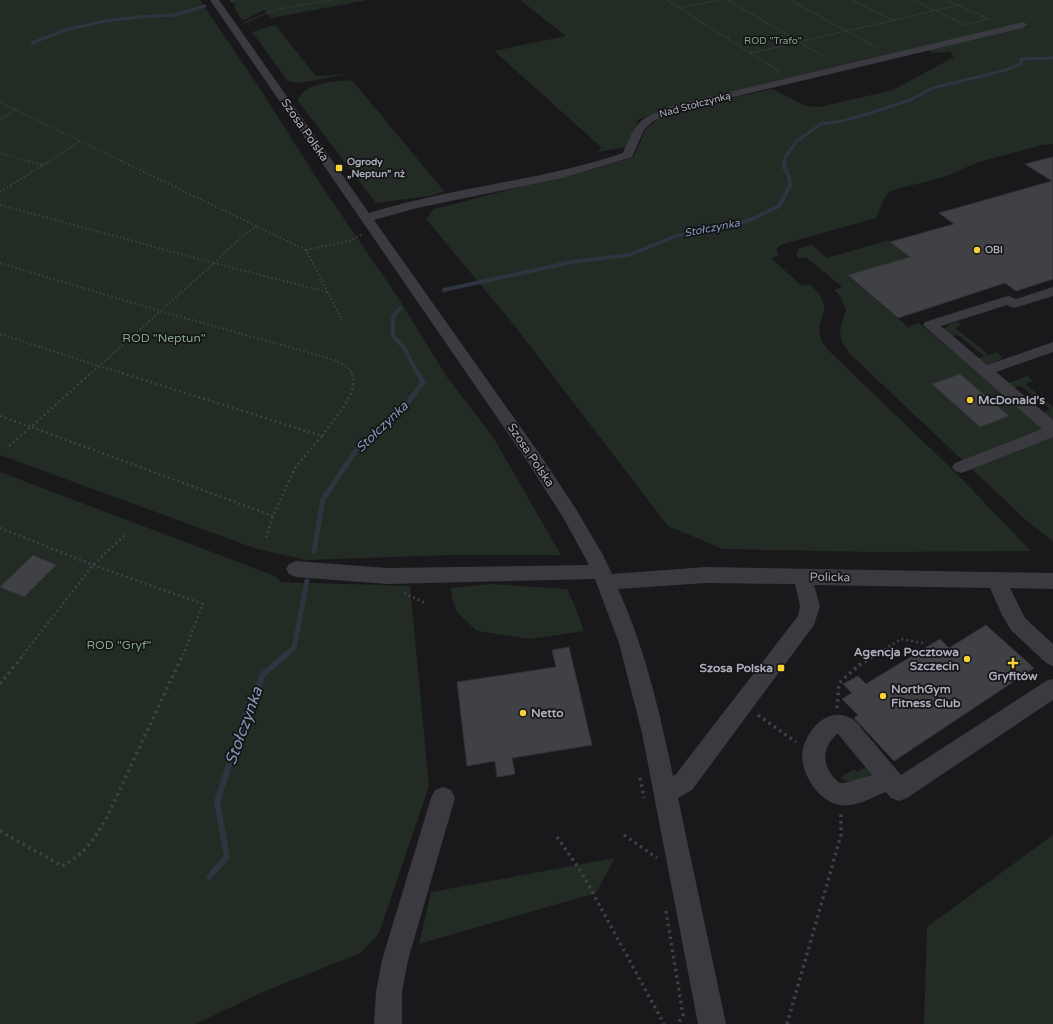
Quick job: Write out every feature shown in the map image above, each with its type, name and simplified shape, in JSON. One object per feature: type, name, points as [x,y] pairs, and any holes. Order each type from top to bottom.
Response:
[{"type":"street","name":"Szosa Polska","points":[[214,0],[366,225],[538,465],[570,514],[604,576],[621,620],[638,675],[654,794],[712,1024]]},
{"type":"street","name":"Nad Stołczynką","points":[[366,225],[414,205],[574,172],[628,155],[640,129],[649,119],[680,107],[1023,25]]},
{"type":"street","points":[[960,467],[1053,430],[930,325],[1009,300],[1014,304],[1053,291]]},
{"type":"street","points":[[984,371],[1053,347]]},
{"type":"street","name":"Policka","points":[[296,569],[387,576],[581,573],[604,576],[803,577],[1053,581]]},
{"type":"street","points":[[654,794],[674,788],[684,782],[807,619],[810,606],[803,577]]},
{"type":"street","points":[[996,580],[1018,624],[1053,657]]},
{"type":"street","points":[[889,779],[841,795],[832,792],[823,780],[813,758],[814,747],[830,726],[838,724],[846,727],[899,790],[1053,688]]},
{"type":"street","points":[[388,1024],[387,1008],[394,965],[426,859],[442,798]]},
{"type":"path","points":[[232,26],[250,21],[274,10],[330,0]]},
{"type":"path","points":[[667,0],[784,74]]},
{"type":"path","points":[[679,8],[718,0]]},
{"type":"path","points":[[728,0],[825,57]]},
{"type":"path","points":[[790,0],[878,48]]},
{"type":"path","points":[[853,0],[894,20]]},
{"type":"path","points":[[914,0],[965,25],[989,20],[947,0]]},
{"type":"path","points":[[751,53],[959,5]]},
{"type":"path","points":[[0,102],[306,250],[342,320]]},
{"type":"path","points":[[0,119],[16,109]]},
{"type":"path","points":[[0,192],[80,141]]},
{"type":"path","points":[[0,153],[43,165]]},
{"type":"path","points":[[0,205],[327,292]]},
{"type":"path","points":[[306,250],[349,241],[366,225]]},
{"type":"path","points":[[9,446],[214,263],[241,237],[257,226]]},
{"type":"path","points":[[0,263],[160,311],[334,360],[350,369],[354,379],[352,393],[322,436],[294,468],[272,516],[266,538]]},
{"type":"path","points":[[0,334],[322,436]]},
{"type":"path","points":[[0,416],[272,516]]},
{"type":"path","points":[[0,528],[92,565],[203,604],[183,654],[107,817],[86,850],[75,860],[62,866],[0,831]]},
{"type":"path","points":[[0,684],[92,565],[125,535]]},
{"type":"path","points":[[837,708],[839,683],[859,664],[900,639],[923,643]]},
{"type":"path","points":[[754,712],[813,754]]},
{"type":"path","points":[[639,770],[654,794]]},
{"type":"path","points":[[787,1024],[841,835],[841,795]]},
{"type":"path","points":[[624,835],[657,858]]},
{"type":"path","points":[[557,837],[582,873],[664,1024]]},
{"type":"path","points":[[656,851],[658,866]]},
{"type":"path","points":[[665,905],[683,1015],[678,1024]]},
{"type":"green space","name":"ROD \"Neptun\"","points":[[0,0],[200,0],[263,93],[319,182],[399,299],[447,377],[493,437],[561,555],[452,555],[306,560],[257,549],[0,455]]},
{"type":"green space","points":[[232,0],[368,0],[271,18],[264,10],[242,20],[235,9],[235,3]]},
{"type":"green space","name":"ROD \"Trafo\"","points":[[520,0],[1053,0],[1053,144],[1042,145],[976,163],[947,176],[890,191],[886,195],[876,218],[780,245],[776,250],[779,256],[771,258],[802,286],[810,284],[820,296],[824,304],[824,312],[819,330],[823,344],[828,350],[956,473],[1031,551],[876,552],[723,549],[668,526],[514,325],[426,219],[434,209],[624,160],[634,156],[646,129],[660,117],[703,104],[773,89],[806,106],[819,107],[893,90],[954,57],[950,52],[932,53],[929,50],[1028,27],[1023,24],[660,111],[638,120],[632,140],[627,147],[598,152],[601,147],[494,51],[566,36]]},
{"type":"green space","points":[[275,25],[316,76],[347,74],[300,83],[288,81],[252,32]]},
{"type":"green space","points":[[352,80],[444,191],[430,196],[376,203],[298,101],[306,90],[320,84]]},
{"type":"green space","points":[[889,240],[910,257],[848,276],[908,327],[919,323],[1053,435],[1053,541],[1028,522],[850,354],[841,340],[840,330],[846,310],[840,296],[834,290],[842,287],[806,257],[798,259],[796,253],[799,248],[812,245],[827,258]]},
{"type":"green space","points":[[956,322],[962,325],[955,328],[989,355],[997,352],[1002,357],[1001,359],[986,365],[977,359],[984,356],[960,336],[955,335],[950,338],[944,330],[948,325]]},
{"type":"green space","points":[[1027,376],[1033,381],[1025,384],[1053,407],[1053,420],[1042,413],[1050,409],[1021,386],[1012,388],[1006,384]]},
{"type":"green space","name":"ROD \"Gryf\"","points":[[0,472],[275,576],[282,582],[410,586],[429,786],[379,933],[361,953],[263,992],[196,1024],[0,1024]]},
{"type":"green space","points":[[490,584],[567,589],[584,631],[531,639],[477,631],[457,612],[452,599],[451,588]]},
{"type":"green space","points":[[869,765],[871,775],[851,781],[844,780],[841,777],[854,769],[857,772]]},
{"type":"green space","points":[[1053,835],[1053,1024],[924,1024],[927,927]]},
{"type":"green space","points":[[615,858],[596,893],[419,944],[431,892]]},
{"type":"building","name":"OBI","points":[[1053,157],[1053,279],[1016,291],[1005,283],[898,318],[848,275],[910,257],[890,242],[954,224],[939,213],[1052,181],[1025,164]]},
{"type":"building","name":"McDonald's","points":[[960,374],[1009,416],[980,427],[932,384]]},
{"type":"building","points":[[33,555],[56,565],[24,597],[0,587]]},
{"type":"building","points":[[986,625],[1034,668],[894,761],[854,718],[858,715],[842,699],[852,693],[843,684],[858,676],[866,684],[940,639],[949,648]]},
{"type":"building","name":"Netto","points":[[569,647],[592,745],[512,758],[515,774],[497,777],[495,761],[467,766],[457,682],[556,667],[552,650]]},
{"type":"waterway","points":[[32,43],[65,30],[106,21],[138,17],[175,15],[205,6]]},
{"type":"waterway","name":"Stołczynka","points":[[785,161],[785,157],[797,141],[821,124],[842,121],[867,114],[910,100],[933,88],[1006,70],[1021,64],[1021,59],[1053,58]]},
{"type":"waterway","name":"Stołczynka","points":[[444,290],[572,262],[629,255],[676,236],[715,230],[750,220],[779,206],[790,186],[789,177],[784,167],[785,161]]},
{"type":"waterway","name":"Stołczynka","points":[[400,308],[393,317],[393,336],[404,348],[418,374]]},
{"type":"waterway","name":"Stołczynka","points":[[314,551],[323,499],[360,445],[404,407],[423,383],[418,373]]},
{"type":"waterway","name":"Stołczynka","points":[[286,655],[294,648],[307,581]]},
{"type":"waterway","name":"Stołczynka","points":[[209,877],[227,857],[217,802],[246,713],[254,704],[262,675],[287,654]]},
{"type":"place","name":"Ogrody „Neptun” nż","points":[[339,168]]},
{"type":"place","name":"OBI","points":[[977,250]]},
{"type":"place","name":"McDonald's","points":[[970,400]]},
{"type":"place","name":"Agencja Pocztowa Szczecin","points":[[967,659]]},
{"type":"place","name":"Gryfitów","points":[[1013,663]]},
{"type":"place","name":"Szosa Polska","points":[[781,668]]},
{"type":"place","name":"NorthGym Fitness Club","points":[[883,696]]},
{"type":"place","name":"Netto","points":[[523,713]]}]
